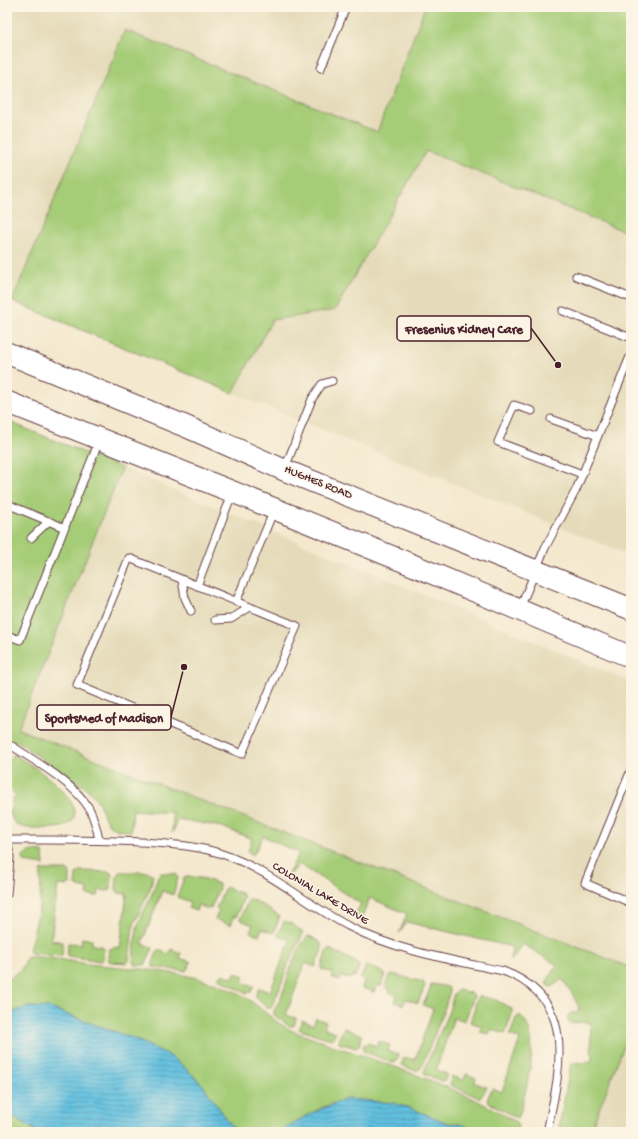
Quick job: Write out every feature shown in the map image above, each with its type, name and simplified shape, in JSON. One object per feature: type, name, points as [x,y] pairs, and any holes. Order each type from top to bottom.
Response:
[{"type":"main road","name":"HUGHES ROAD","points":[[7,353],[187,427],[284,470],[631,609]]},
{"type":"main road","points":[[7,402],[233,492],[631,657]]},
{"type":"lane","points":[[321,68],[346,7]]},
{"type":"lane","points":[[576,276],[631,298]]},
{"type":"lane","points":[[563,311],[631,338]]},
{"type":"lane","points":[[519,610],[535,570],[576,490],[631,354]]},
{"type":"lane","points":[[284,470],[312,399],[322,384],[332,381]]},
{"type":"lane","points":[[532,411],[514,405],[498,442],[582,474]]},
{"type":"lane","points":[[551,419],[598,436]]},
{"type":"lane","points":[[7,635],[20,640],[100,439]]},
{"type":"lane","points":[[197,586],[233,492]]},
{"type":"lane","points":[[7,504],[65,528]]},
{"type":"lane","points":[[236,602],[274,510]]},
{"type":"lane","points":[[31,538],[49,522]]},
{"type":"lane","points":[[129,558],[182,580],[297,626],[242,754],[77,685],[129,558]]},
{"type":"lane","points":[[182,580],[185,598],[191,611]]},
{"type":"lane","points":[[215,620],[231,619],[250,607]]},
{"type":"lane","points":[[12,746],[62,780],[82,799],[92,815],[99,840]]},
{"type":"lane","points":[[631,770],[584,883],[631,903]]},
{"type":"lane","name":"COLONIAL LAKE DRIVE","points":[[7,894],[10,857],[8,838],[99,840],[186,846],[207,849],[264,872],[348,926],[370,936],[393,945],[504,971],[518,976],[530,984],[550,1007],[556,1022],[559,1039],[559,1064],[547,1132]]},
{"type":"shaded area","points":[[7,7],[425,7],[377,132],[125,30],[12,301],[7,299]]},
{"type":"shaded area","points":[[426,151],[631,234],[631,556],[233,393],[272,320],[335,310]]},
{"type":"shaded area","points":[[122,468],[631,682],[631,968],[18,729]]},
{"type":"shaded area","points":[[631,1028],[631,1132],[590,1132]]},
{"type":"green space","points":[[425,7],[631,7],[631,234],[426,151],[335,310],[272,320],[233,393],[12,301],[125,30],[377,132]]},
{"type":"green space","points":[[7,421],[122,468],[18,729],[631,968],[631,1028],[590,1132],[558,1132],[571,1063],[592,1062],[590,1022],[570,1023],[567,1018],[569,1014],[580,1010],[572,993],[562,979],[552,987],[548,986],[546,983],[557,965],[523,944],[511,961],[512,947],[406,922],[399,933],[407,914],[370,898],[362,917],[358,918],[356,917],[356,913],[361,904],[299,864],[292,873],[288,874],[299,853],[263,836],[254,854],[251,854],[248,851],[252,839],[222,827],[177,819],[172,833],[173,813],[133,810],[131,831],[113,828],[108,824],[97,800],[87,789],[16,740],[7,753]]},
{"type":"green space","points":[[14,754],[46,776],[68,797],[74,812],[74,818],[70,823],[65,826],[52,828],[27,828],[14,822],[9,812],[13,798],[16,796],[7,784],[7,763]]},
{"type":"green space","points":[[31,851],[43,852],[44,865],[24,862],[24,856]]},
{"type":"green space","points":[[67,870],[70,873],[70,884],[67,884],[67,886],[58,885],[51,940],[63,942],[62,955],[60,956],[31,953],[29,951],[40,901],[41,871]]},
{"type":"green space","points":[[80,871],[110,872],[112,875],[111,890],[99,890],[98,896],[87,895],[88,889],[75,885],[76,874]]},
{"type":"green space","points":[[119,872],[148,872],[153,875],[151,886],[133,927],[129,960],[127,963],[111,962],[108,958],[109,949],[112,949],[113,947],[120,948],[127,894],[118,893],[116,890]]},
{"type":"green space","points":[[161,873],[176,874],[178,878],[173,895],[162,891],[142,943],[153,948],[145,965],[136,965],[133,961],[137,927],[154,889],[158,876]]},
{"type":"green space","points":[[188,876],[206,879],[219,884],[219,888],[211,908],[209,907],[208,909],[198,905],[196,911],[188,908],[190,902],[177,897],[184,878]]},
{"type":"green space","points":[[227,887],[242,894],[244,897],[236,917],[234,916],[230,925],[215,919],[219,911],[216,909],[224,889]]},
{"type":"green space","points":[[250,899],[279,916],[274,933],[262,929],[259,935],[250,932],[253,925],[240,919]]},
{"type":"green space","points":[[284,921],[295,926],[303,934],[289,962],[271,1008],[268,1008],[257,999],[256,995],[259,988],[270,992],[290,940],[278,935]]},
{"type":"green space","points":[[308,936],[321,943],[322,949],[315,967],[305,963],[286,1015],[296,1018],[294,1026],[289,1026],[274,1015],[274,1012],[281,998],[295,957]]},
{"type":"green space","points":[[82,938],[92,940],[92,945],[102,946],[102,948],[104,948],[103,959],[101,961],[68,956],[68,943],[81,944]]},
{"type":"green space","points":[[171,949],[181,953],[180,958],[191,962],[186,971],[153,967],[158,950],[169,954]]},
{"type":"green space","points":[[329,949],[358,963],[359,967],[355,977],[352,976],[351,979],[342,976],[340,981],[331,977],[333,973],[321,969],[326,952]]},
{"type":"green space","points":[[27,957],[49,958],[87,964],[145,969],[202,979],[220,985],[246,998],[274,1020],[289,1029],[409,1072],[491,1108],[516,1122],[518,1126],[517,1132],[483,1132],[459,1124],[447,1123],[410,1108],[392,1103],[347,1099],[323,1107],[293,1123],[280,1132],[236,1132],[202,1084],[167,1054],[132,1038],[50,1008],[28,1007],[7,1014],[7,980],[21,970]]},
{"type":"green space","points":[[366,966],[381,971],[385,974],[381,986],[377,985],[374,992],[362,988],[364,981],[360,979]]},
{"type":"green space","points":[[235,973],[244,976],[242,982],[254,986],[251,992],[246,993],[219,979],[219,975],[222,976],[223,974],[233,978]]},
{"type":"green space","points":[[392,974],[423,982],[425,985],[418,1003],[406,999],[403,1005],[395,1002],[397,995],[389,992],[390,989],[385,987],[389,976]]},
{"type":"green space","points":[[432,984],[448,987],[450,991],[442,1016],[421,1068],[416,1071],[401,1065],[404,1057],[415,1060],[433,1009],[423,1005]]},
{"type":"green space","points":[[458,990],[471,993],[474,996],[465,1021],[454,1017],[436,1070],[447,1074],[445,1080],[441,1081],[425,1074],[424,1071],[449,1011],[454,993]]},
{"type":"green space","points":[[480,996],[496,1000],[512,1009],[512,1014],[505,1034],[491,1029],[489,1034],[480,1032],[482,1026],[470,1022],[477,1000]]},
{"type":"green space","points":[[520,1015],[527,1024],[531,1036],[532,1049],[529,1076],[520,1114],[517,1118],[487,1100],[492,1088],[502,1092],[520,1039],[510,1035],[516,1018]]},
{"type":"green space","points":[[316,1018],[326,1022],[324,1028],[336,1032],[332,1039],[299,1029],[302,1020],[313,1025]]},
{"type":"green space","points":[[344,1028],[362,1035],[359,1046],[356,1048],[339,1043],[339,1038]]},
{"type":"green space","points":[[379,1041],[390,1045],[388,1051],[399,1055],[396,1062],[393,1063],[363,1051],[364,1044],[366,1045],[367,1043],[377,1046]]},
{"type":"green space","points":[[466,1074],[476,1078],[475,1083],[487,1087],[481,1097],[477,1097],[450,1085],[452,1076],[464,1080]]},
{"type":"green space","points":[[7,1113],[38,1132],[7,1132]]},
{"type":"water","points":[[28,1007],[50,1008],[132,1038],[167,1054],[181,1064],[202,1084],[236,1132],[38,1132],[7,1113],[7,1014]]},
{"type":"water","points":[[347,1099],[392,1103],[410,1108],[447,1123],[459,1124],[483,1132],[280,1132],[312,1113]]},
{"type":"place","name":"Fresenius Kidney Care","points":[[558,365]]},
{"type":"place","name":"SportsMed of Madison","points":[[184,667]]}]
